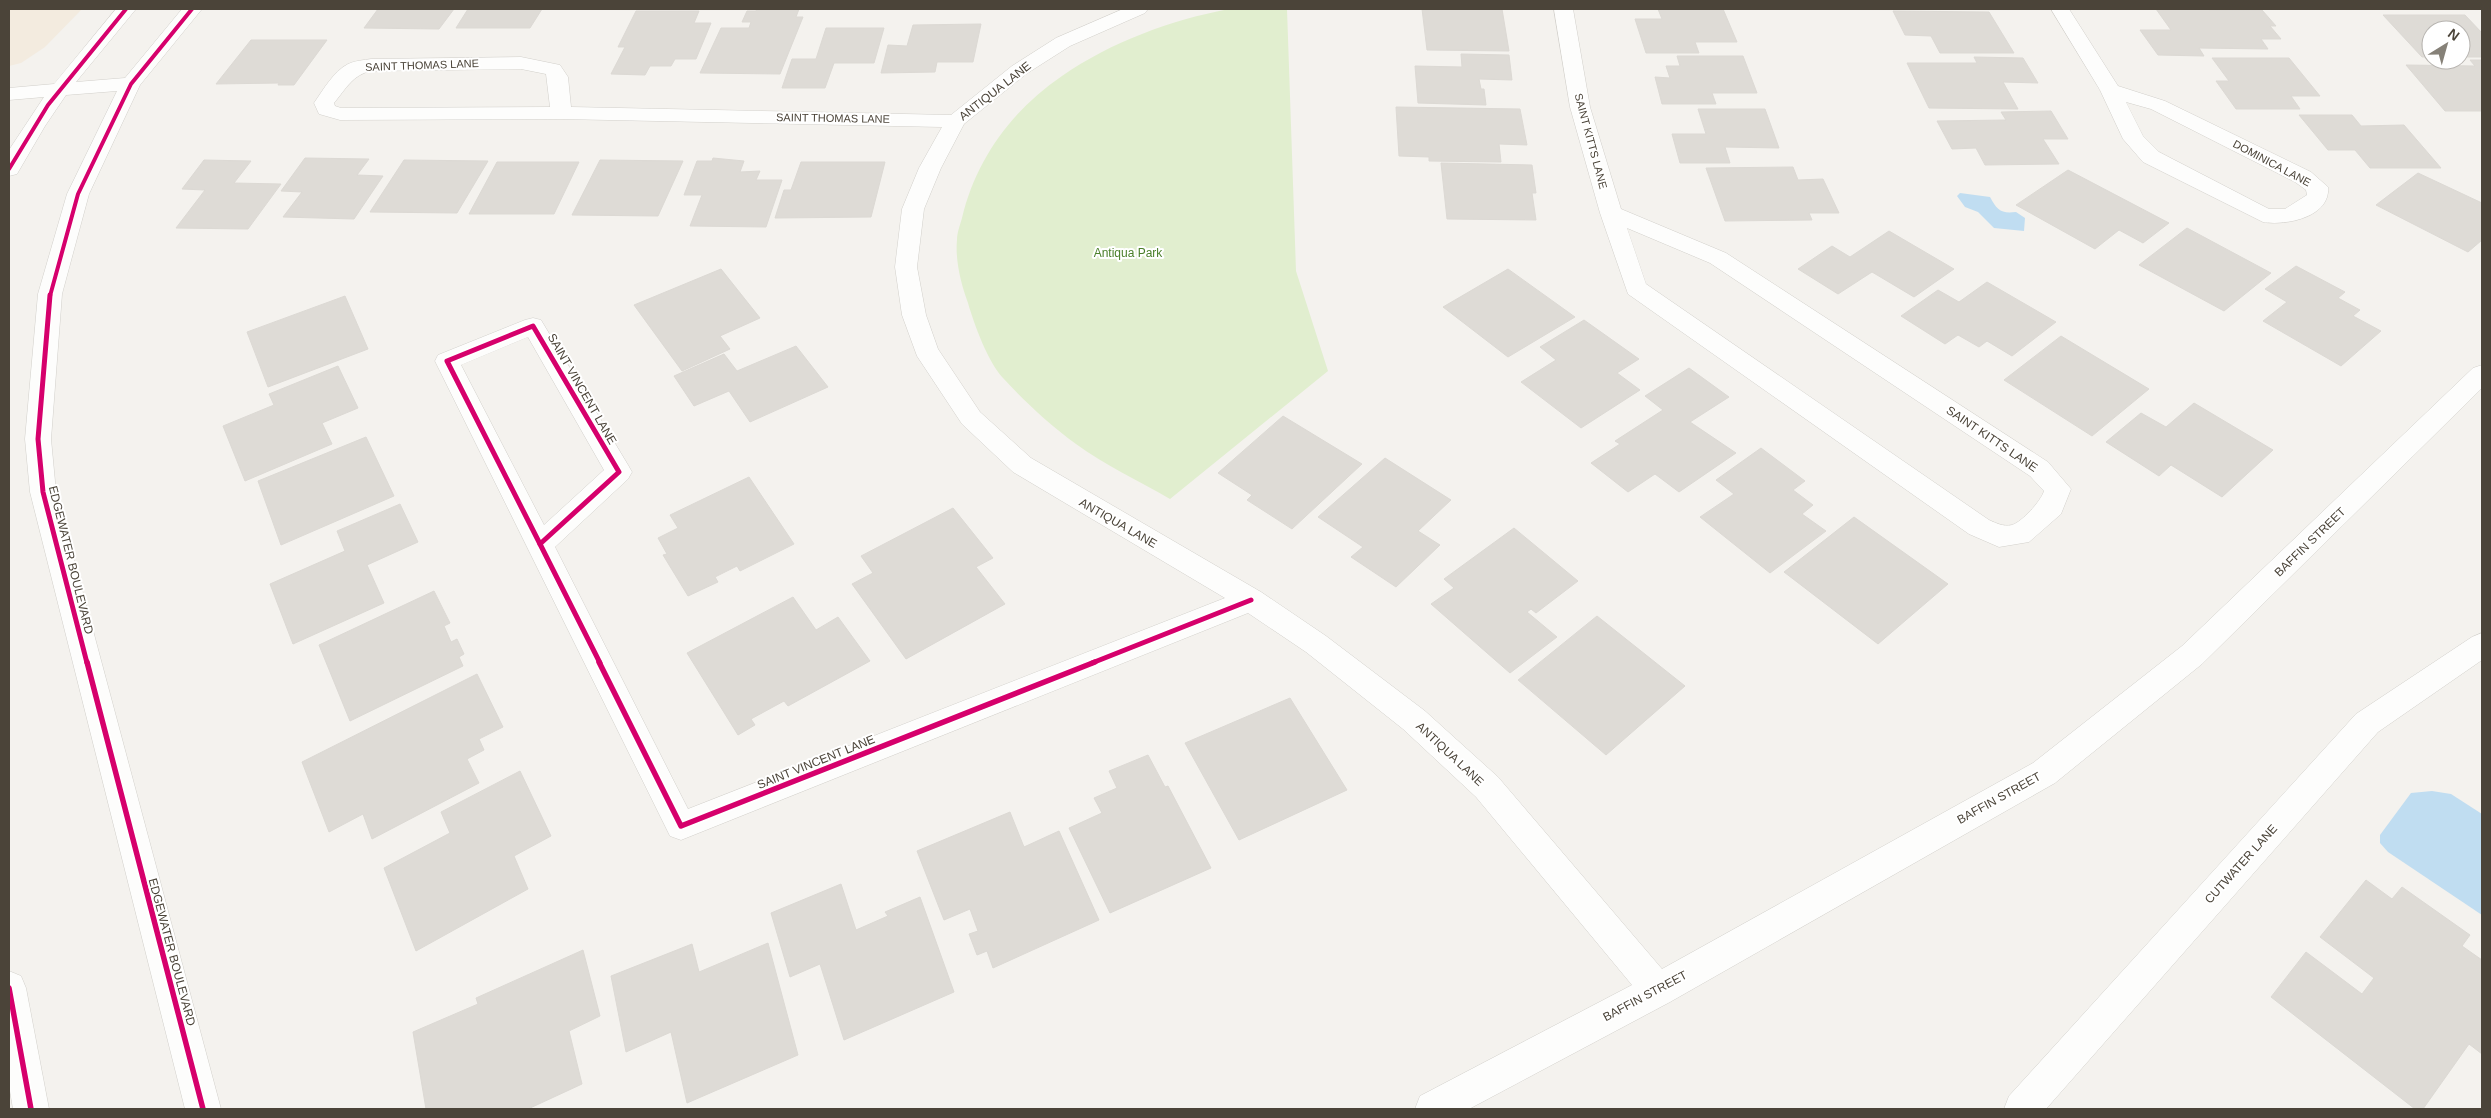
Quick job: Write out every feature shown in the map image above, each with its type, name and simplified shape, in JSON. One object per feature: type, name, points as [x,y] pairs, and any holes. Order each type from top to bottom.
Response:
[{"type":"street","points":[[9,169],[22,144],[57,91],[126,9]]},
{"type":"street","name":"EDGEWATER BOULEVARD","points":[[192,9],[131,84],[78,194],[50,294],[38,439],[43,492],[203,1109]]},
{"type":"street","name":"ANTIQUA LANE","points":[[1138,9],[1063,42],[1019,70],[956,121],[930,168],[913,209],[906,267],[914,315],[926,350],[971,418],[1022,465],[1251,600],[1316,644],[1414,720],[1487,787],[1522,826],[1658,990]]},
{"type":"street","name":"SAINT KITTS LANE","points":[[1563,9],[1580,107],[1611,214],[1636,288],[1979,527],[1999,536],[2019,535],[2052,507],[2058,489],[2038,468],[1718,258],[1611,214]]},
{"type":"street","name":"DOMINICA LANE","points":[[2060,9],[2110,90],[2134,139],[2151,157],[2263,215],[2279,219],[2293,216],[2318,197],[2317,187],[2303,177],[2158,106],[2110,90]]},
{"type":"street","name":"SAINT THOMAS LANE","points":[[561,113],[558,77],[553,69],[521,63],[371,65],[354,68],[344,77],[324,103],[326,110],[340,114],[561,113],[956,121]]},
{"type":"street","points":[[9,94],[131,84]]},
{"type":"street","name":"SAINT VINCENT LANE","points":[[540,544],[619,472],[534,326],[447,361],[681,826],[1251,600]]},
{"type":"street","name":"BAFFIN STREET","points":[[1433,1109],[1658,990],[2044,774],[2192,655],[2482,374]]},
{"type":"street","name":"CUTWATER LANE","points":[[2022,1109],[2367,723],[2482,645]]},
{"type":"street","points":[[9,988],[31,1109]]},
{"type":"shaded area","points":[[9,9],[82,9],[45,47],[21,63],[9,66]]},
{"type":"green space","name":"Antiqua Park","points":[[1229,9],[1287,9],[1296,271],[1328,371],[1170,499],[1110,466],[1076,444],[1038,413],[997,371],[978,332],[963,288],[957,256],[957,237],[968,196],[987,156],[1012,120],[1044,89],[1081,64],[1121,43],[1185,19]]},
{"type":"water","points":[[1960,193],[1990,197],[2003,212],[2016,212],[2025,218],[2024,231],[1994,228],[1978,212],[1965,207],[1957,196]]},
{"type":"water","points":[[2432,791],[2451,794],[2482,814],[2482,915],[2388,852],[2380,843],[2380,835],[2411,793]]},
{"type":"building","points":[[378,9],[454,9],[439,29],[364,28]]},
{"type":"building","points":[[468,9],[542,9],[530,28],[456,28]]},
{"type":"building","points":[[757,9],[799,9],[796,17],[803,17],[780,74],[700,73],[721,28],[749,28],[751,22],[742,22],[747,11],[756,11]]},
{"type":"building","points":[[1422,9],[1502,9],[1509,51],[1427,50]]},
{"type":"building","points":[[1658,9],[1723,9],[1737,42],[1695,42],[1699,53],[1646,53],[1635,19],[1662,19]]},
{"type":"building","points":[[2156,9],[2262,10],[2276,26],[2270,26],[2281,39],[2261,39],[2268,49],[2199,48],[2204,56],[2158,55],[2140,30],[2171,30]]},
{"type":"building","points":[[636,11],[699,11],[694,23],[711,23],[696,59],[675,59],[671,66],[650,66],[645,75],[611,74],[625,47],[618,47]]},
{"type":"building","points":[[1893,11],[1989,12],[2014,53],[1940,53],[1931,36],[1905,35]]},
{"type":"building","points":[[2383,15],[2465,15],[2470,20],[2421,20],[2421,56]]},
{"type":"building","points":[[2471,21],[2482,33],[2482,57],[2471,57]]},
{"type":"building","points":[[981,24],[973,62],[937,62],[935,72],[881,73],[888,45],[907,46],[913,25]]},
{"type":"building","points":[[826,28],[884,28],[874,63],[834,63],[825,88],[782,88],[792,59],[816,59]]},
{"type":"building","points":[[251,40],[327,40],[294,85],[278,85],[279,83],[216,84]]},
{"type":"building","points":[[1461,54],[1509,55],[1512,80],[1479,79],[1481,89],[1484,89],[1486,105],[1418,103],[1415,66],[1462,67]]},
{"type":"building","points":[[1677,56],[1743,56],[1757,93],[1712,93],[1716,104],[1662,104],[1655,77],[1670,78],[1666,66],[1680,66]]},
{"type":"building","points":[[1974,57],[2023,58],[2038,83],[2003,82],[2018,109],[1929,108],[1907,63],[1977,63]]},
{"type":"building","points":[[2212,58],[2289,58],[2320,96],[2291,96],[2300,109],[2236,109],[2216,81],[2229,81]]},
{"type":"building","points":[[2471,60],[2482,60],[2482,111],[2445,111],[2406,65],[2421,65],[2421,70],[2471,70],[2471,66],[2475,66]]},
{"type":"building","points":[[1396,107],[1520,109],[1527,145],[1499,144],[1501,162],[1429,161],[1429,157],[1399,156]]},
{"type":"building","points":[[1698,109],[1765,109],[1779,148],[1725,147],[1730,163],[1680,163],[1672,134],[1706,134]]},
{"type":"building","points":[[2051,111],[2068,139],[2043,139],[2059,164],[1985,165],[1976,148],[1952,149],[1937,121],[2006,120],[2001,112]]},
{"type":"building","points":[[2299,115],[2352,115],[2361,126],[2404,125],[2441,168],[2370,168],[2355,150],[2328,150]]},
{"type":"building","points":[[305,158],[369,159],[357,175],[383,176],[354,219],[283,217],[302,192],[281,191]]},
{"type":"building","points":[[713,158],[744,161],[740,172],[760,171],[756,180],[782,180],[766,227],[690,226],[702,195],[684,195],[697,161],[712,161]]},
{"type":"building","points":[[204,160],[251,161],[234,183],[281,184],[248,229],[176,228],[205,190],[182,189]]},
{"type":"building","points":[[404,160],[488,161],[457,213],[370,212]]},
{"type":"building","points":[[600,160],[683,161],[658,216],[572,215]]},
{"type":"building","points":[[497,162],[579,162],[554,214],[469,214]]},
{"type":"building","points":[[801,162],[885,162],[871,217],[775,218],[784,190],[791,190]]},
{"type":"building","points":[[1441,163],[1532,165],[1536,193],[1532,193],[1536,220],[1447,219]]},
{"type":"building","points":[[1793,167],[1798,180],[1823,179],[1839,213],[1809,213],[1812,220],[1725,221],[1706,168]]},
{"type":"building","points":[[2068,170],[2169,223],[2143,243],[2119,230],[2095,249],[2016,205]]},
{"type":"building","points":[[2418,173],[2482,203],[2482,240],[2468,252],[2376,205]]},
{"type":"building","points":[[2187,228],[2271,273],[2224,311],[2139,265]]},
{"type":"building","points":[[1889,231],[1954,269],[1914,297],[1872,272],[1838,294],[1798,269],[1832,246],[1850,257]]},
{"type":"building","points":[[2296,266],[2345,292],[2338,298],[2360,310],[2353,316],[2381,331],[2341,366],[2263,321],[2287,302],[2265,289]]},
{"type":"building","points":[[721,269],[760,318],[720,336],[730,349],[682,371],[634,305]]},
{"type":"building","points":[[1508,269],[1575,317],[1508,357],[1443,307]]},
{"type":"building","points":[[1987,282],[2056,322],[2012,356],[1987,341],[1979,347],[1958,335],[1945,344],[1901,316],[1938,290],[1959,302]]},
{"type":"building","points":[[345,296],[368,349],[268,387],[247,332]]},
{"type":"building","points":[[1584,320],[1639,359],[1617,373],[1640,390],[1581,428],[1521,382],[1556,360],[1540,347]]},
{"type":"building","points":[[2061,336],[2149,389],[2092,436],[2004,380]]},
{"type":"building","points":[[796,346],[828,387],[750,422],[729,391],[694,406],[674,376],[724,354],[737,371]]},
{"type":"building","points":[[338,366],[358,408],[322,423],[332,444],[245,481],[223,426],[274,405],[269,394]]},
{"type":"building","points":[[1689,368],[1729,397],[1690,422],[1736,453],[1679,492],[1655,474],[1628,492],[1591,463],[1620,444],[1615,441],[1663,410],[1645,396]]},
{"type":"building","points":[[2194,403],[2273,450],[2222,497],[2171,465],[2159,476],[2106,442],[2141,413],[2166,427]]},
{"type":"building","points":[[1283,416],[1362,464],[1292,529],[1247,500],[1252,495],[1218,473]]},
{"type":"building","points":[[366,437],[394,496],[281,545],[258,481]]},
{"type":"building","points":[[1761,448],[1805,481],[1793,490],[1813,505],[1802,514],[1826,531],[1770,573],[1700,517],[1734,494],[1716,480]]},
{"type":"building","points":[[1385,458],[1451,500],[1418,531],[1440,545],[1396,587],[1351,557],[1363,547],[1318,517]]},
{"type":"building","points":[[749,477],[794,544],[740,571],[737,566],[715,577],[718,582],[688,596],[663,555],[667,554],[658,538],[678,528],[670,515]]},
{"type":"building","points":[[400,504],[418,542],[367,565],[384,603],[293,644],[270,584],[345,551],[337,531]]},
{"type":"building","points":[[953,508],[993,558],[976,567],[1005,604],[906,659],[852,584],[873,573],[861,556]]},
{"type":"building","points":[[1854,517],[1948,584],[1878,644],[1784,572]]},
{"type":"building","points":[[1514,528],[1578,581],[1536,613],[1531,609],[1527,612],[1557,637],[1510,673],[1431,604],[1454,588],[1444,579]]},
{"type":"building","points":[[434,591],[450,623],[444,626],[451,642],[457,639],[464,654],[459,657],[463,666],[350,721],[319,645]]},
{"type":"building","points":[[793,597],[816,630],[838,617],[870,661],[788,706],[784,701],[751,719],[755,725],[738,735],[687,653]]},
{"type":"building","points":[[1597,616],[1685,686],[1606,755],[1518,680]]},
{"type":"building","points":[[477,674],[503,727],[479,739],[484,750],[467,759],[479,783],[372,839],[363,814],[329,832],[302,762]]},
{"type":"building","points":[[1290,698],[1347,790],[1239,840],[1185,743]]},
{"type":"building","points":[[1148,755],[1165,787],[1168,786],[1211,868],[1110,913],[1069,828],[1102,813],[1094,798],[1117,788],[1109,771]]},
{"type":"building","points":[[520,771],[551,836],[514,856],[528,889],[416,951],[384,868],[450,833],[441,812]]},
{"type":"building","points":[[1010,812],[1024,847],[1059,831],[1099,920],[993,968],[987,951],[977,955],[969,934],[978,931],[970,909],[944,920],[917,851]]},
{"type":"building","points":[[2366,880],[2392,899],[2402,887],[2470,935],[2462,946],[2482,960],[2482,1054],[2469,1044],[2423,1109],[2415,1109],[2271,997],[2306,952],[2362,994],[2374,978],[2320,937]]},
{"type":"building","points":[[841,884],[856,930],[888,916],[885,912],[920,897],[954,992],[844,1040],[820,964],[790,977],[771,913]]},
{"type":"building","points":[[768,943],[798,1055],[687,1103],[671,1032],[626,1052],[611,976],[692,944],[699,972]]},
{"type":"building","points":[[583,950],[600,1016],[569,1031],[582,1084],[528,1109],[426,1109],[413,1032],[478,1004],[476,998]]},
{"type":"cycle path","points":[[9,169],[48,105],[126,9]]},
{"type":"cycle path","points":[[192,9],[131,84],[78,194],[50,294],[38,439],[43,492],[203,1109]]},
{"type":"cycle path","points":[[540,544],[447,361],[533,326],[619,472],[540,544],[681,826],[1251,600]]},
{"type":"cycle path","points":[[9,988],[31,1109]]}]
